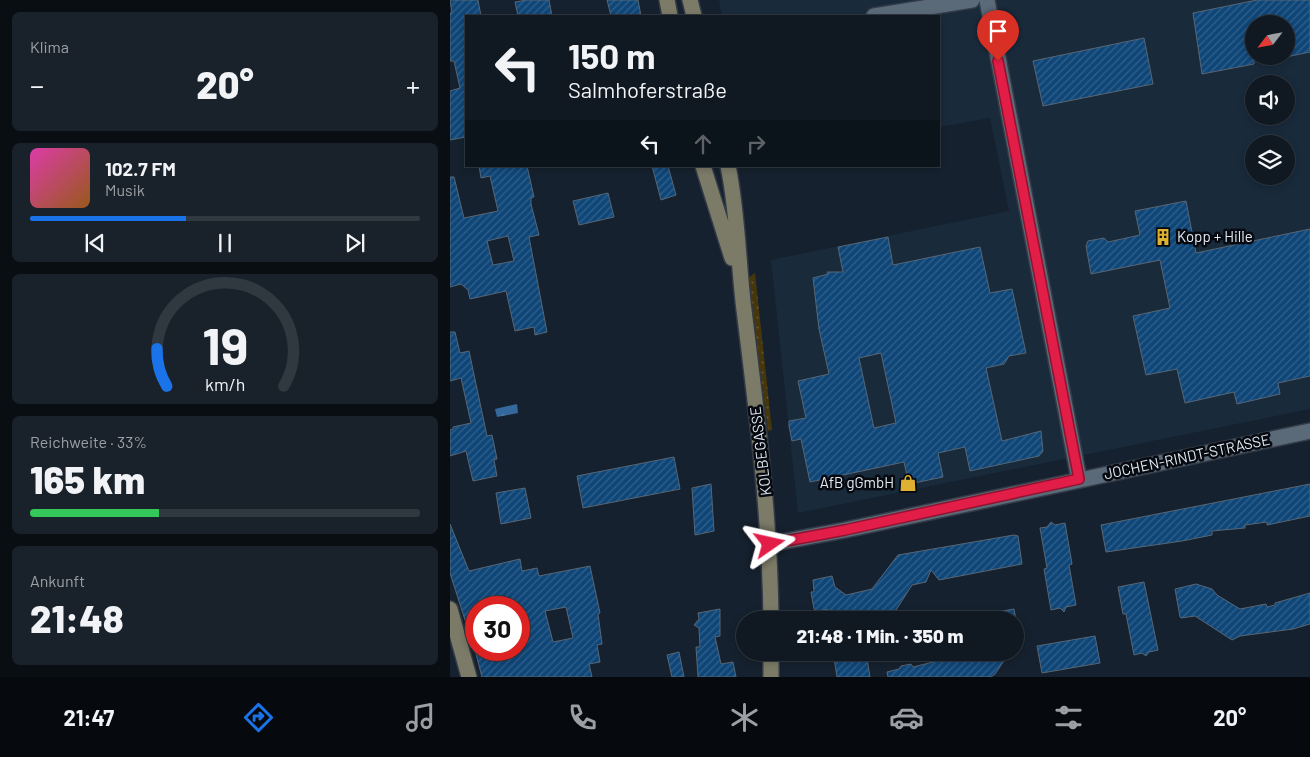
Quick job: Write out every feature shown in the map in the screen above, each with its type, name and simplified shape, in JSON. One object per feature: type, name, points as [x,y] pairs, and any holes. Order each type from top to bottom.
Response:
[{"type":"main road","points":[[667,0],[670,15]]},
{"type":"main road","points":[[690,0],[694,15]]},
{"type":"main road","name":"KOLBEGASSE","points":[[703,167],[741,284]]},
{"type":"main road","name":"KOLBEGASSE","points":[[728,167],[770,544],[771,611]]},
{"type":"main road","points":[[450,609],[469,677]]},
{"type":"main road","points":[[771,661],[771,677]]},
{"type":"street","points":[[880,15],[972,0]]},
{"type":"street","points":[[987,0],[1079,479]]},
{"type":"street","name":"JOCHEN-RINDT-STRASSE","points":[[770,544],[845,530],[1310,431]]},
{"type":"shaded area","points":[[719,0],[1310,0],[1310,409],[798,513],[771,260],[1009,211],[990,118],[940,127],[940,15],[722,15]]},
{"type":"shaded area","points":[[755,273],[772,430],[768,431],[748,278]]},
{"type":"water","points":[[517,404],[518,413],[497,417],[495,409]]},
{"type":"building","points":[[450,0],[478,0],[481,15],[465,15],[465,137],[450,140],[450,91],[460,88],[454,61],[450,61],[450,13],[452,13]]},
{"type":"building","points":[[549,0],[552,15],[518,15],[515,2]]},
{"type":"building","points":[[607,0],[638,0],[641,15],[611,15]]},
{"type":"building","points":[[1257,0],[1310,0],[1310,52],[1295,55],[1295,15],[1245,15],[1245,65],[1249,65],[1202,74],[1193,13]]},
{"type":"building","points":[[1144,38],[1153,84],[1043,106],[1033,61]]},
{"type":"building","points":[[479,167],[527,167],[534,197],[531,198],[531,204],[539,235],[529,237],[547,332],[535,335],[534,327],[515,331],[506,291],[470,299],[468,290],[461,284],[450,287],[450,177],[454,177],[464,218],[498,211],[490,176],[481,178]],"holes":[[[508,236],[514,261],[493,265],[487,241]]]},
{"type":"building","points":[[652,167],[668,167],[676,195],[661,200]]},
{"type":"building","points":[[608,193],[614,217],[579,225],[573,201]]},
{"type":"building","points":[[1186,201],[1196,253],[1310,229],[1310,376],[1278,383],[1280,394],[1237,404],[1234,392],[1185,403],[1177,369],[1146,375],[1133,316],[1170,308],[1160,260],[1091,274],[1086,246],[1088,241],[1104,238],[1108,242],[1140,235],[1135,211]]},
{"type":"building","points":[[888,237],[893,265],[980,247],[990,293],[1012,289],[1026,353],[1009,356],[1004,364],[986,368],[1002,441],[1041,431],[1043,451],[1039,456],[970,471],[965,447],[938,453],[943,477],[909,484],[904,462],[810,482],[801,439],[792,441],[789,421],[806,418],[798,381],[829,374],[819,329],[813,278],[828,274],[827,272],[843,272],[838,247]],"holes":[[[881,353],[896,423],[874,428],[859,358]]]},
{"type":"building","points":[[450,332],[455,332],[460,353],[469,351],[487,436],[492,435],[497,459],[494,460],[497,476],[473,481],[466,451],[450,456],[450,430],[453,427],[471,423],[461,378],[450,381]]},
{"type":"building","points":[[674,457],[680,489],[583,508],[577,476]]},
{"type":"building","points":[[711,484],[714,531],[695,535],[692,488]]},
{"type":"building","points":[[1310,484],[1310,516],[1267,525],[1267,522],[1245,525],[1245,528],[1212,531],[1212,535],[1182,541],[1106,552],[1101,525]]},
{"type":"building","points":[[525,488],[531,518],[501,524],[496,493]]},
{"type":"building","points":[[1051,522],[1055,525],[1065,523],[1072,564],[1069,565],[1076,605],[1066,607],[1064,612],[1060,608],[1051,610],[1044,569],[1047,568],[1040,528],[1047,527]]},
{"type":"building","points":[[450,524],[469,571],[520,559],[522,571],[537,568],[539,576],[590,566],[600,613],[598,614],[602,644],[597,645],[600,662],[589,664],[592,677],[482,677],[478,661],[530,661],[530,596],[465,596],[465,620],[450,573]],"holes":[[[566,607],[573,638],[553,642],[545,611]]]},
{"type":"building","points":[[1014,535],[1018,536],[1022,564],[939,580],[931,570],[926,582],[912,585],[895,611],[829,611],[827,609],[817,611],[814,609],[811,592],[814,592],[813,580],[832,576],[835,587],[846,595],[872,589],[898,555]]},
{"type":"building","points":[[1144,582],[1158,650],[1149,652],[1146,656],[1142,653],[1134,655],[1126,614],[1123,614],[1118,587]]},
{"type":"building","points":[[1196,584],[1212,589],[1217,595],[1240,609],[1266,604],[1267,607],[1310,593],[1310,624],[1293,629],[1240,636],[1232,640],[1195,616],[1180,617],[1175,589]]},
{"type":"building","points":[[720,609],[720,636],[715,637],[721,664],[733,662],[736,677],[698,677],[696,647],[700,647],[699,628],[694,625],[699,619],[698,613]]},
{"type":"building","points":[[1095,636],[1100,663],[1042,673],[1037,646]]},
{"type":"building","points":[[679,652],[684,677],[672,677],[667,655]]},
{"type":"building","points":[[834,661],[867,661],[870,677],[837,677]]},
{"type":"building","points":[[937,661],[1004,661],[991,677],[888,677],[887,672],[899,669],[901,666],[911,664],[913,667]]},
{"type":"place","name":"Kopp + Hille","points":[[1163,237]]},
{"type":"place","name":"AfB gGmbH","points":[[908,483]]},
{"type":"route","points":[[770,544],[845,530],[1079,479],[998,61]]}]
